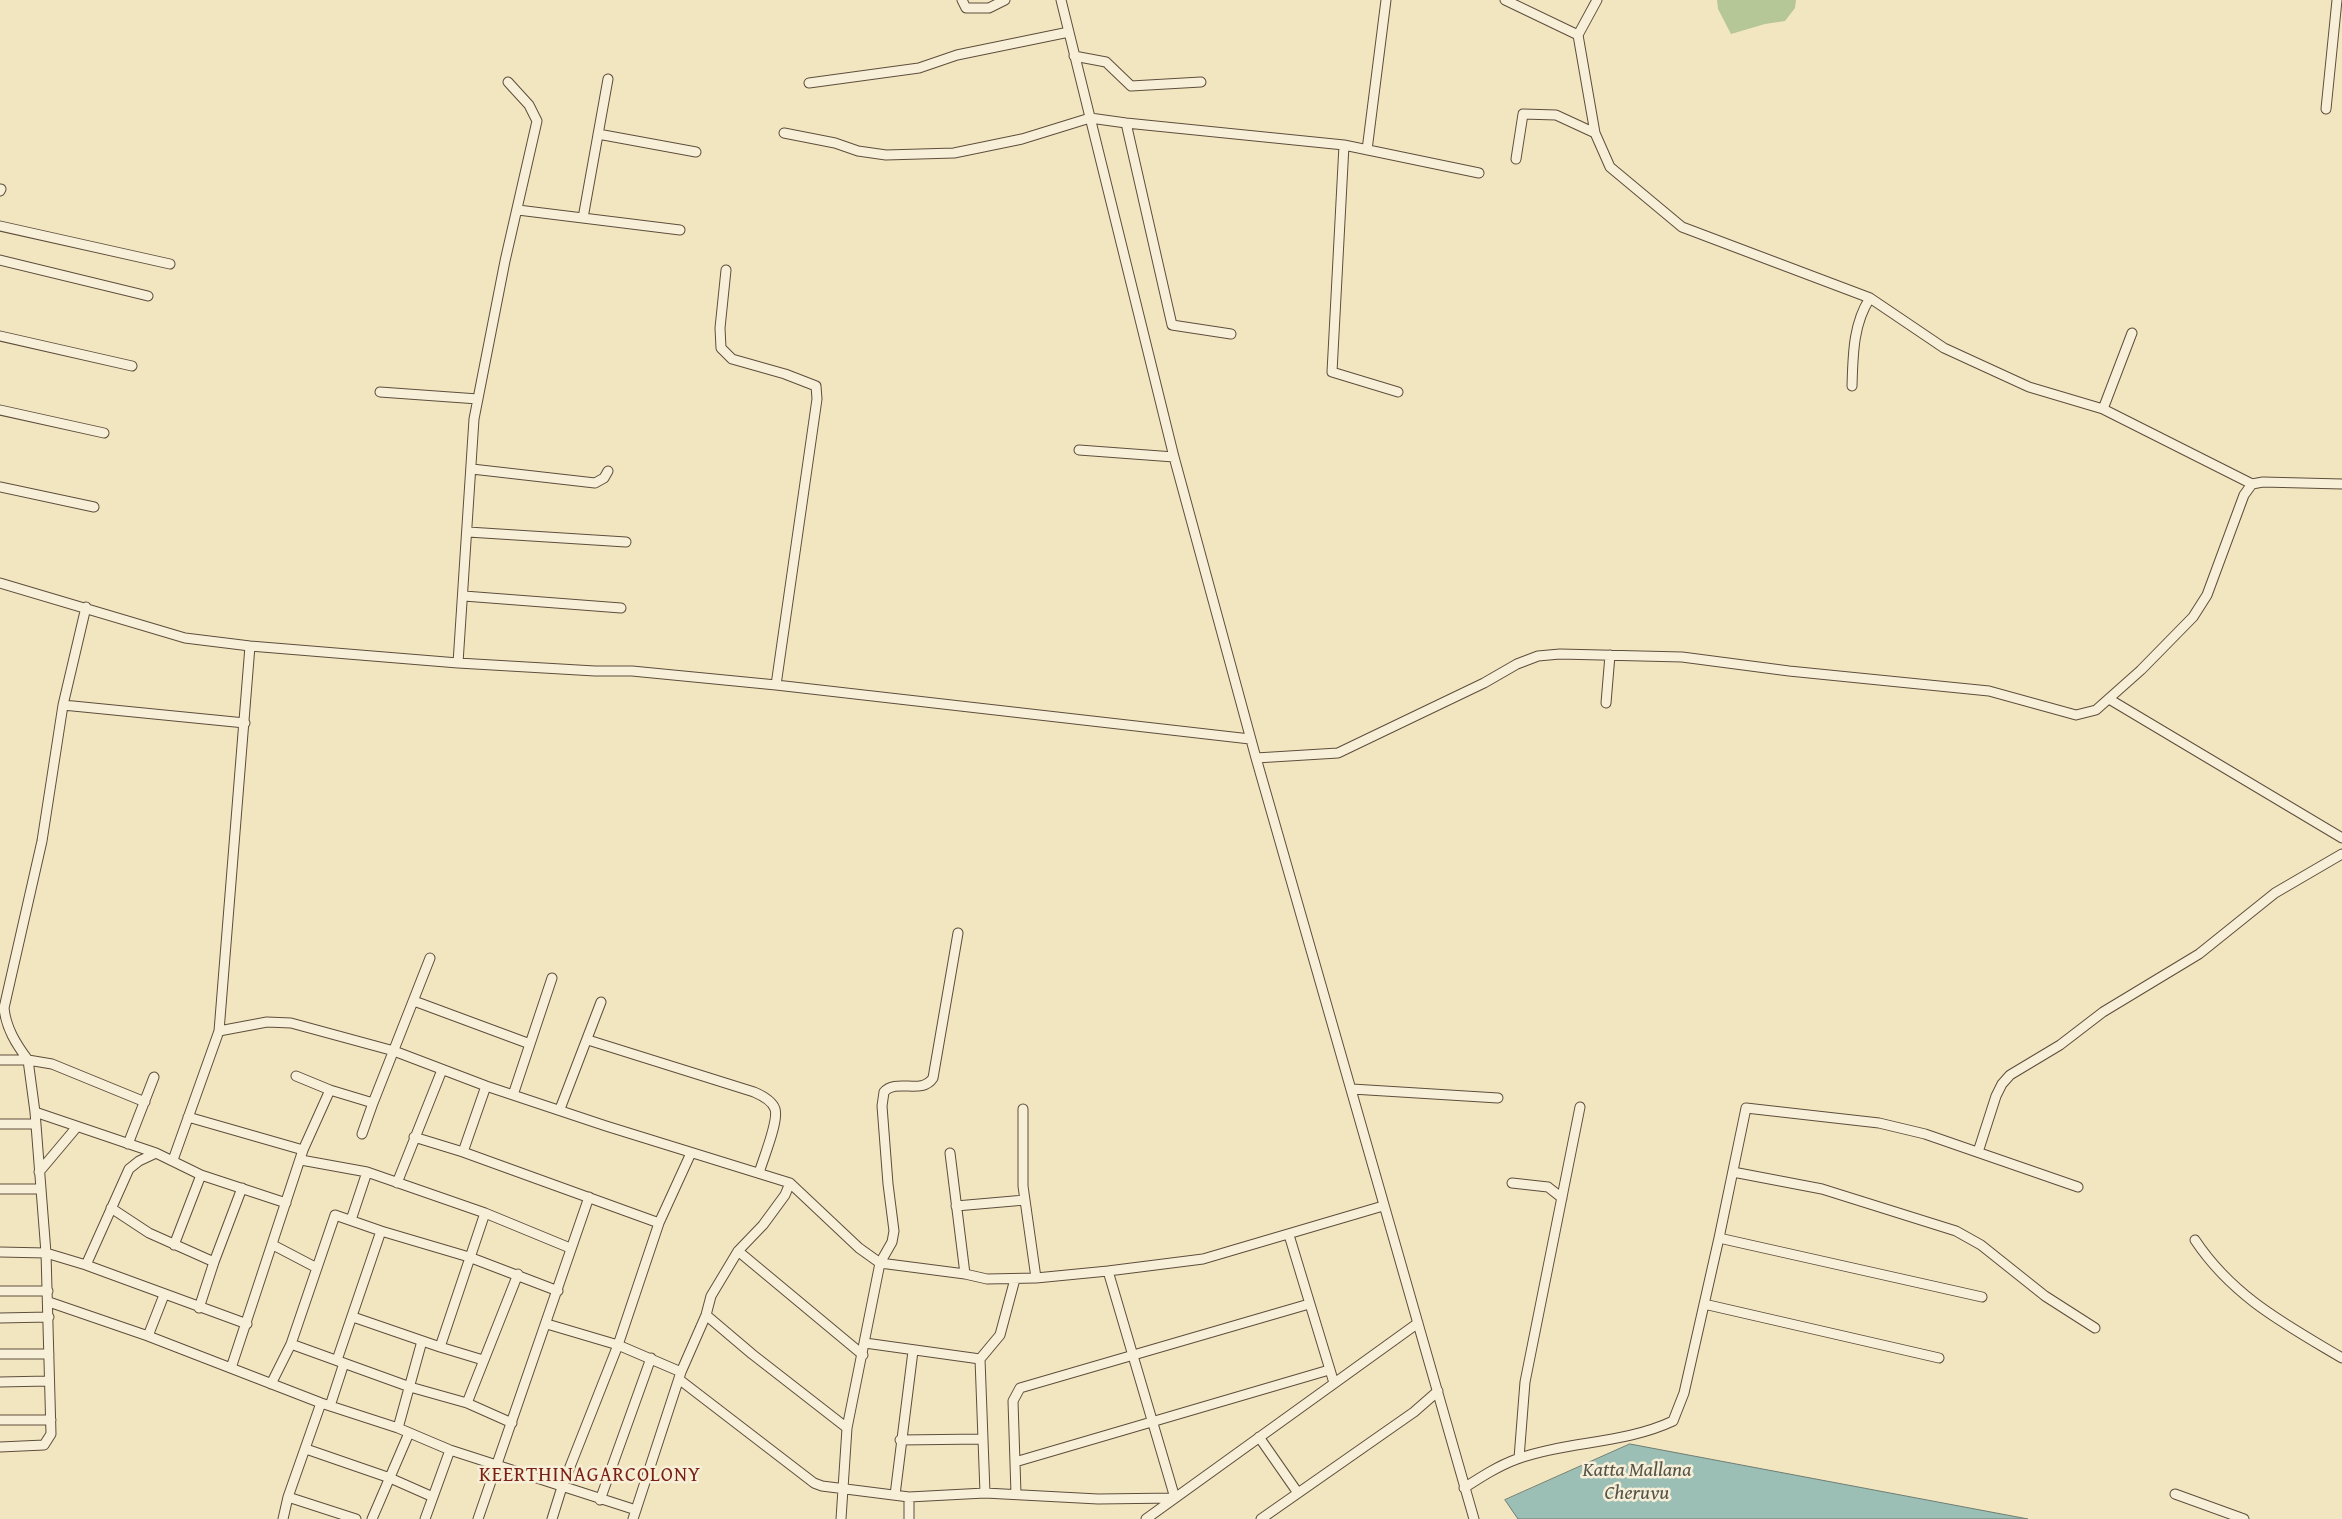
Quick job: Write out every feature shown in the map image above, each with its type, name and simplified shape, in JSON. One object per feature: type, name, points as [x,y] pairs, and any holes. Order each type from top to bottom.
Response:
[{"type":"street","points":[[962,0],[966,8],[981,9],[1005,0]]},
{"type":"street","points":[[1060,0],[1174,457],[1250,739],[1474,1519]]},
{"type":"street","points":[[1367,150],[1386,0]]},
{"type":"street","points":[[1505,0],[1578,35]]},
{"type":"street","points":[[1597,0],[1578,35],[1595,133],[1610,166],[1682,227],[1870,298],[1944,348],[2029,387],[2103,409],[2252,484],[2262,482],[2342,484]]},
{"type":"street","points":[[2326,109],[2338,37],[2337,0]]},
{"type":"street","points":[[808,83],[919,68],[957,56],[1069,32]]},
{"type":"street","points":[[1074,56],[1106,62],[1131,86],[1201,82]]},
{"type":"street","points":[[583,218],[608,79]]},
{"type":"street","points":[[458,664],[464,596],[474,419],[505,261],[537,121],[528,105],[508,82]]},
{"type":"street","points":[[1516,159],[1523,114],[1556,115],[1595,133]]},
{"type":"street","points":[[784,133],[835,143],[858,151],[886,155],[954,153],[1022,139],[1090,118],[1126,124],[1344,145],[1479,173]]},
{"type":"street","points":[[1126,124],[1172,325],[1231,334]]},
{"type":"street","points":[[598,134],[696,152]]},
{"type":"street","points":[[1344,145],[1332,372],[1398,392]]},
{"type":"street","points":[[518,210],[680,230]]},
{"type":"street","points":[[0,226],[170,264]]},
{"type":"street","points":[[0,260],[148,296]]},
{"type":"street","points":[[726,270],[720,328],[722,348],[732,360],[785,374],[816,386],[818,399],[776,685]]},
{"type":"street","points":[[1852,386],[1853,351],[1860,312],[1870,298]]},
{"type":"street","points":[[2103,409],[2132,334]]},
{"type":"street","points":[[0,336],[132,366]]},
{"type":"street","points":[[380,392],[478,399]]},
{"type":"street","points":[[0,410],[104,434]]},
{"type":"street","points":[[1079,450],[1174,457]]},
{"type":"street","points":[[472,469],[595,483],[604,478],[608,471]]},
{"type":"street","points":[[1256,758],[1338,753],[1538,656],[1682,657],[1789,671],[1989,692],[2076,715],[2090,713],[2109,699],[2187,624],[2201,607],[2244,495],[2252,484]]},
{"type":"street","points":[[0,487],[94,507]]},
{"type":"street","points":[[468,532],[626,542]]},
{"type":"street","points":[[0,582],[185,638],[250,646],[458,664],[632,671],[776,685],[1250,739]]},
{"type":"street","points":[[464,596],[621,608]]},
{"type":"street","points":[[0,1447],[44,1445],[51,1434],[48,1381],[49,1302],[35,1112],[28,1060],[17,1044],[6,1020],[4,1008],[42,841],[63,705],[86,607]]},
{"type":"street","points":[[172,1160],[219,1031],[250,646]]},
{"type":"street","points":[[1606,703],[1610,655]]},
{"type":"street","points":[[2109,699],[2342,838]]},
{"type":"street","points":[[63,705],[245,723]]},
{"type":"street","points":[[1978,1152],[1996,1096],[2002,1084],[2010,1075],[2060,1045],[2103,1012],[2199,954],[2275,893],[2342,854]]},
{"type":"street","points":[[841,1519],[847,1428],[880,1263],[892,1242],[894,1231],[887,1174],[882,1106],[884,1092],[892,1087],[923,1086],[933,1078],[958,933]]},
{"type":"street","points":[[362,1134],[430,958]]},
{"type":"street","points":[[513,1095],[552,978]]},
{"type":"street","points":[[414,1001],[530,1044]]},
{"type":"street","points":[[560,1109],[601,1002]]},
{"type":"street","points":[[219,1031],[266,1022],[291,1023],[394,1051],[486,1086],[691,1153],[790,1183],[859,1248],[880,1263],[965,1274],[987,1279],[1036,1278],[1108,1271],[1203,1259],[1383,1206]]},
{"type":"street","points":[[588,1040],[754,1092],[770,1102],[775,1109],[775,1119],[759,1173]]},
{"type":"street","points":[[0,1060],[28,1060],[52,1064],[144,1102]]},
{"type":"street","points":[[397,1183],[442,1070]]},
{"type":"street","points":[[296,1076],[330,1090],[373,1103]]},
{"type":"street","points":[[128,1144],[154,1077]]},
{"type":"street","points":[[463,1152],[486,1086]]},
{"type":"street","points":[[1352,1089],[1498,1098]]},
{"type":"street","points":[[232,1368],[302,1155],[330,1090]]},
{"type":"street","points":[[1518,1458],[1525,1382],[1580,1107]]},
{"type":"street","points":[[1022,1108],[1022,1157],[1025,1200],[1036,1278]]},
{"type":"street","points":[[1464,1488],[1491,1470],[1518,1458],[1608,1441],[1660,1427],[1673,1421],[1684,1393],[1746,1108],[1880,1123],[1925,1134],[2078,1187]]},
{"type":"street","points":[[35,1112],[76,1128],[156,1153],[201,1174],[286,1204]]},
{"type":"street","points":[[188,1117],[302,1155],[367,1172],[485,1213],[570,1248]]},
{"type":"street","points":[[0,1124],[36,1124]]},
{"type":"street","points":[[39,1172],[76,1128]]},
{"type":"street","points":[[414,1138],[463,1152],[659,1222]]},
{"type":"street","points":[[86,1265],[129,1169],[139,1161],[156,1153]]},
{"type":"street","points":[[552,1519],[562,1487],[618,1346],[659,1222],[691,1153]]},
{"type":"street","points":[[950,1154],[965,1274]]},
{"type":"street","points":[[351,1220],[367,1172]]},
{"type":"street","points":[[1733,1172],[1822,1189],[1956,1231],[1981,1246],[2046,1296],[2095,1328]]},
{"type":"street","points":[[174,1244],[201,1174]]},
{"type":"street","points":[[49,1302],[148,1336],[326,1404],[398,1428],[450,1450],[600,1500],[634,1514],[680,1376],[718,1282],[738,1251],[763,1226],[786,1195],[790,1183]]},
{"type":"street","points":[[1512,1183],[1548,1187],[1562,1198]]},
{"type":"street","points":[[199,1308],[242,1188]]},
{"type":"street","points":[[0,1189],[40,1189]]},
{"type":"street","points":[[478,1519],[547,1324],[570,1248],[589,1198]]},
{"type":"street","points":[[956,1206],[1025,1200]]},
{"type":"street","points":[[111,1208],[149,1233],[214,1262]]},
{"type":"street","points":[[440,1347],[485,1213]]},
{"type":"street","points":[[271,1384],[291,1344],[335,1215],[381,1231],[469,1257],[518,1274],[558,1291]]},
{"type":"street","points":[[283,1519],[288,1497],[341,1362],[353,1317],[381,1231]]},
{"type":"street","points":[[1288,1235],[1334,1383]]},
{"type":"street","points":[[1719,1238],[1982,1297]]},
{"type":"street","points":[[2195,1240],[2221,1275],[2263,1311],[2342,1358]]},
{"type":"street","points":[[273,1245],[317,1268]]},
{"type":"street","points":[[738,1251],[863,1355]]},
{"type":"street","points":[[0,1252],[46,1253],[86,1265],[247,1324]]},
{"type":"street","points":[[1108,1271],[1175,1498]]},
{"type":"street","points":[[467,1403],[518,1274]]},
{"type":"street","points":[[986,1493],[982,1439],[980,1359],[1000,1334],[1015,1279]]},
{"type":"street","points":[[0,1291],[48,1291]]},
{"type":"street","points":[[148,1336],[164,1295]]},
{"type":"street","points":[[1016,1494],[1013,1401],[1020,1388],[1309,1304]]},
{"type":"street","points":[[1704,1304],[1939,1358]]},
{"type":"street","points":[[706,1315],[752,1354],[847,1428]]},
{"type":"street","points":[[0,1318],[49,1317]]},
{"type":"street","points":[[353,1317],[483,1360]]},
{"type":"street","points":[[1146,1519],[1334,1383],[1372,1358],[1418,1323]]},
{"type":"street","points":[[547,1324],[651,1358],[680,1376],[814,1484],[909,1497],[986,1493],[1098,1499],[1175,1498]]},
{"type":"street","points":[[398,1428],[422,1341]]},
{"type":"street","points":[[865,1343],[980,1359]]},
{"type":"street","points":[[291,1344],[410,1387],[467,1403],[512,1423]]},
{"type":"street","points":[[895,1495],[900,1440],[913,1351]]},
{"type":"street","points":[[0,1354],[49,1354]]},
{"type":"street","points":[[600,1500],[651,1358]]},
{"type":"street","points":[[1015,1462],[1329,1370]]},
{"type":"street","points":[[0,1382],[48,1381]]},
{"type":"street","points":[[1261,1519],[1414,1412],[1438,1391]]},
{"type":"street","points":[[0,1420],[51,1420]]},
{"type":"street","points":[[372,1519],[409,1433]]},
{"type":"street","points":[[1259,1437],[1298,1493]]},
{"type":"street","points":[[900,1440],[982,1439]]},
{"type":"street","points":[[306,1449],[390,1478],[433,1497]]},
{"type":"street","points":[[425,1519],[450,1450]]},
{"type":"street","points":[[2175,1494],[2244,1519]]},
{"type":"street","points":[[288,1497],[356,1519]]},
{"type":"street","points":[[909,1497],[909,1519]]},
{"type":"green space","points":[[1717,0],[1796,0],[1795,8],[1785,21],[1765,24],[1731,34],[1718,9]]},
{"type":"water","name":"Katta Mallana Cheruvu","points":[[1630,1444],[2028,1519],[1518,1519],[1505,1500]]},
{"type":"district","name":"KEERTHINAGARCOLONY","points":[[590,1476]]}]
